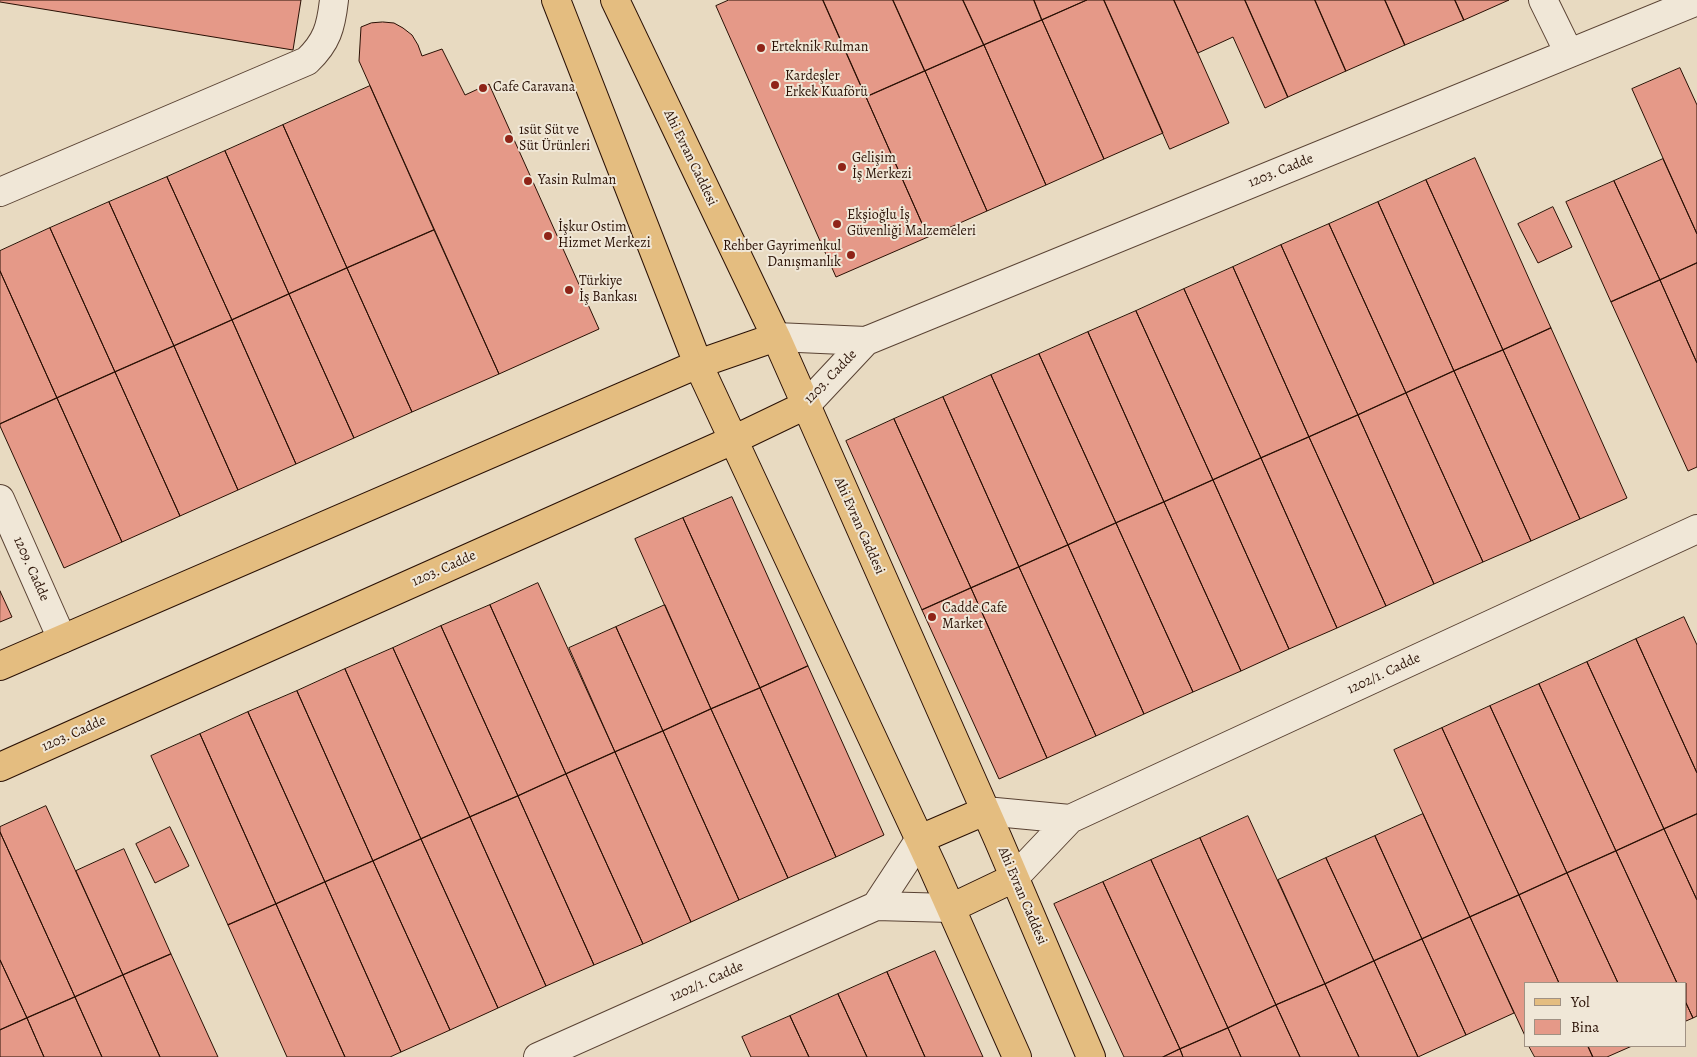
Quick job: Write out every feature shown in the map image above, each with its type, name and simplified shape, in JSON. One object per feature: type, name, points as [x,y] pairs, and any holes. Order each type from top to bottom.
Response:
[{"type":"main road","points":[[556,0],[698,364],[952,908],[1017,1057]]},
{"type":"main road","name":"Ahi Evran Caddesi","points":[[615,0],[776,337],[1091,1057]]},
{"type":"main road","name":"1203. Cadde","points":[[0,666],[698,364],[776,337]]},
{"type":"main road","name":"1203. Cadde","points":[[0,767],[733,440],[806,405]]},
{"type":"main road","points":[[920,839],[985,811]]},
{"type":"main road","name":"1202/1. Cadde","points":[[952,908],[1014,878]]},
{"type":"street","points":[[0,192],[307,61],[321,46],[328,33],[334,0]]},
{"type":"street","points":[[1543,0],[1569,53]]},
{"type":"street","name":"1203. Cadde","points":[[806,405],[866,341],[1697,1]]},
{"type":"street","name":"1203. Cadde","points":[[776,337],[866,341]]},
{"type":"street","name":"1209. Cadde","points":[[0,499],[62,639]]},
{"type":"street","name":"1202/1. Cadde","points":[[1014,878],[1070,819],[1697,529]]},
{"type":"street","points":[[985,811],[1070,819]]},
{"type":"street","points":[[876,906],[920,839]]},
{"type":"street","name":"1202/1. Cadde","points":[[538,1057],[876,906],[952,908]]},
{"type":"building","points":[[0,0],[301,0],[293,50],[0,2]]},
{"type":"building","name":"Gelişim İş Merkezi","points":[[729,0],[823,0],[928,237],[836,277],[716,6]]},
{"type":"building","points":[[823,0],[893,0],[925,71],[866,97]]},
{"type":"building","points":[[893,0],[963,0],[984,45],[925,71]]},
{"type":"building","points":[[963,0],[1034,0],[1042,20],[984,45]]},
{"type":"building","points":[[1034,0],[1087,0],[1042,20]]},
{"type":"building","points":[[1087,0],[1104,0],[1163,133],[1104,159],[1042,20]]},
{"type":"building","points":[[1104,0],[1174,0],[1229,123],[1170,149]]},
{"type":"building","points":[[1174,0],[1245,0],[1288,97],[1265,108],[1233,37],[1198,53]]},
{"type":"building","points":[[1245,0],[1315,0],[1346,71],[1288,97]]},
{"type":"building","points":[[1315,0],[1385,0],[1405,45],[1346,71]]},
{"type":"building","points":[[1385,0],[1455,0],[1464,20],[1405,45]]},
{"type":"building","points":[[1455,0],[1509,0],[1464,20]]},
{"type":"building","points":[[1042,20],[1104,159],[1046,185],[984,45]]},
{"type":"building","points":[[371,23],[394,23],[412,35],[422,56],[442,49],[465,95],[489,84],[599,329],[499,374],[359,61],[361,27]]},
{"type":"building","points":[[984,45],[1046,185],[987,211],[925,71]]},
{"type":"building","points":[[1680,68],[1697,105],[1697,234],[1632,89]]},
{"type":"building","points":[[925,71],[987,211],[928,237],[866,97]]},
{"type":"building","points":[[370,86],[434,230],[347,268],[283,125]]},
{"type":"building","points":[[283,125],[347,268],[289,294],[225,151]]},
{"type":"building","points":[[225,151],[289,294],[232,320],[167,177]]},
{"type":"building","points":[[1475,158],[1551,328],[1503,350],[1426,180]]},
{"type":"building","points":[[1663,159],[1697,234],[1697,263],[1660,280],[1614,181]]},
{"type":"building","points":[[167,177],[232,320],[174,346],[109,202]]},
{"type":"building","points":[[1426,180],[1503,350],[1454,371],[1378,202]]},
{"type":"building","points":[[1614,181],[1660,280],[1611,302],[1566,202]]},
{"type":"building","points":[[109,202],[174,346],[115,372],[50,228]]},
{"type":"building","points":[[1378,202],[1454,371],[1406,393],[1329,224]]},
{"type":"building","points":[[1553,207],[1572,247],[1538,263],[1518,224]]},
{"type":"building","points":[[1329,224],[1406,393],[1358,415],[1281,245]]},
{"type":"building","points":[[50,228],[115,372],[57,398],[0,271],[0,251]]},
{"type":"building","points":[[434,230],[499,374],[412,412],[347,268]]},
{"type":"building","points":[[1281,245],[1358,415],[1309,437],[1233,267]]},
{"type":"building","points":[[1697,263],[1697,363],[1660,280]]},
{"type":"building","points":[[1233,267],[1309,437],[1261,458],[1184,289]]},
{"type":"building","points":[[347,268],[412,412],[354,438],[289,294]]},
{"type":"building","points":[[0,271],[57,398],[0,424]]},
{"type":"building","points":[[1660,280],[1697,363],[1697,467],[1688,471],[1611,302]]},
{"type":"building","points":[[1184,289],[1261,458],[1213,480],[1136,311]]},
{"type":"building","points":[[289,294],[354,438],[296,464],[232,320]]},
{"type":"building","points":[[1136,311],[1213,480],[1164,502],[1088,332]]},
{"type":"building","points":[[232,320],[296,464],[238,490],[174,346]]},
{"type":"building","points":[[1551,328],[1627,498],[1580,519],[1503,350]]},
{"type":"building","points":[[1088,332],[1164,502],[1116,523],[1039,354]]},
{"type":"building","points":[[174,346],[238,490],[180,516],[115,372]]},
{"type":"building","points":[[1503,350],[1580,519],[1531,541],[1454,371]]},
{"type":"building","points":[[1039,354],[1116,523],[1068,545],[991,375]]},
{"type":"building","points":[[1454,371],[1531,541],[1483,562],[1406,393]]},
{"type":"building","points":[[115,372],[180,516],[122,542],[57,398]]},
{"type":"building","points":[[991,375],[1068,545],[1019,567],[943,397]]},
{"type":"building","points":[[1406,393],[1483,562],[1434,584],[1358,415]]},
{"type":"building","points":[[943,397],[1019,567],[971,588],[894,419]]},
{"type":"building","points":[[57,398],[122,542],[64,568],[0,426],[0,424]]},
{"type":"building","points":[[1358,415],[1434,584],[1386,606],[1309,437]]},
{"type":"building","points":[[894,419],[971,588],[922,610],[846,441]]},
{"type":"building","points":[[1309,437],[1386,606],[1337,628],[1261,458]]},
{"type":"building","points":[[1261,458],[1337,628],[1289,649],[1213,480]]},
{"type":"building","points":[[1213,480],[1289,649],[1241,671],[1164,502]]},
{"type":"building","points":[[732,497],[808,666],[760,688],[683,518]]},
{"type":"building","points":[[1164,502],[1241,671],[1193,692],[1116,523]]},
{"type":"building","points":[[683,518],[760,688],[711,709],[635,539]]},
{"type":"building","points":[[1116,523],[1193,692],[1144,714],[1068,545]]},
{"type":"building","points":[[1068,545],[1144,714],[1096,736],[1019,567]]},
{"type":"building","points":[[1019,567],[1096,736],[1047,758],[971,588]]},
{"type":"building","points":[[538,583],[615,752],[566,774],[490,605]]},
{"type":"building","points":[[971,588],[1047,758],[999,779],[922,610]]},
{"type":"building","points":[[0,591],[12,617],[0,622]]},
{"type":"building","points":[[490,605],[566,774],[518,796],[441,626]]},
{"type":"building","points":[[665,605],[711,709],[663,731],[616,627]]},
{"type":"building","points":[[1684,617],[1697,645],[1697,773],[1636,639]]},
{"type":"building","points":[[441,626],[518,796],[470,817],[393,648]]},
{"type":"building","points":[[616,627],[663,731],[615,752],[569,648]]},
{"type":"building","points":[[1636,639],[1697,773],[1697,814],[1664,829],[1587,662]]},
{"type":"building","points":[[393,648],[470,817],[421,839],[345,669]]},
{"type":"building","points":[[1587,662],[1664,829],[1616,851],[1539,684]]},
{"type":"building","points":[[808,666],[884,835],[836,857],[760,688]]},
{"type":"building","points":[[345,669],[421,839],[373,861],[297,691]]},
{"type":"building","points":[[1539,684],[1616,851],[1567,873],[1490,706]]},
{"type":"building","points":[[760,688],[836,857],[788,878],[711,709]]},
{"type":"building","points":[[297,691],[373,861],[325,882],[248,712]]},
{"type":"building","points":[[1490,706],[1567,873],[1519,895],[1442,728]]},
{"type":"building","points":[[711,709],[788,878],[739,900],[663,731]]},
{"type":"building","points":[[248,712],[325,882],[276,904],[200,734]]},
{"type":"building","points":[[1442,728],[1519,895],[1470,917],[1394,750]]},
{"type":"building","points":[[663,731],[739,900],[691,922],[615,752]]},
{"type":"building","points":[[200,734],[276,904],[228,925],[151,756]]},
{"type":"building","points":[[615,752],[691,922],[643,944],[566,774]]},
{"type":"building","points":[[566,774],[643,944],[594,965],[518,796]]},
{"type":"building","points":[[518,796],[594,965],[546,986],[470,817]]},
{"type":"building","points":[[46,806],[123,975],[75,997],[0,832],[0,827]]},
{"type":"building","points":[[1423,814],[1470,917],[1422,939],[1375,836]]},
{"type":"building","points":[[1697,814],[1697,900],[1664,829]]},
{"type":"building","points":[[1248,816],[1325,984],[1276,1005],[1200,838]]},
{"type":"building","points":[[470,817],[546,986],[498,1008],[421,839]]},
{"type":"building","points":[[170,827],[189,866],[155,883],[136,844]]},
{"type":"building","points":[[1664,829],[1697,900],[1697,1016],[1693,1018],[1687,1005],[1687,982],[1677,982],[1616,851]]},
{"type":"building","points":[[0,832],[75,997],[27,1018],[0,960]]},
{"type":"building","points":[[1375,836],[1422,939],[1374,961],[1326,858]]},
{"type":"building","points":[[1200,838],[1276,1005],[1228,1028],[1151,860]]},
{"type":"building","points":[[421,839],[498,1008],[450,1030],[373,861]]},
{"type":"building","points":[[124,849],[171,954],[123,975],[76,871]]},
{"type":"building","points":[[1616,851],[1677,982],[1618,982],[1567,873]]},
{"type":"building","points":[[1326,858],[1374,961],[1325,984],[1278,880]]},
{"type":"building","points":[[1151,860],[1228,1028],[1180,1049],[1103,882]]},
{"type":"building","points":[[373,861],[450,1030],[401,1052],[325,882]]},
{"type":"building","points":[[1567,873],[1618,982],[1559,982],[1519,895]]},
{"type":"building","points":[[325,882],[401,1052],[390,1057],[345,1057],[276,904]]},
{"type":"building","points":[[1103,882],[1180,1049],[1163,1057],[1124,1057],[1054,904]]},
{"type":"building","points":[[1519,895],[1559,982],[1524,982],[1524,1034],[1470,917]]},
{"type":"building","points":[[276,904],[345,1057],[287,1057],[228,925]]},
{"type":"building","points":[[1470,917],[1514,1013],[1466,1035],[1422,939]]},
{"type":"building","points":[[1422,939],[1466,1035],[1418,1057],[1374,961]]},
{"type":"building","points":[[935,951],[983,1057],[925,1057],[887,972]]},
{"type":"building","points":[[171,954],[218,1057],[160,1057],[123,975]]},
{"type":"building","points":[[0,960],[27,1018],[0,1030]]},
{"type":"building","points":[[1374,961],[1418,1057],[1359,1057],[1325,984]]},
{"type":"building","points":[[887,972],[925,1057],[867,1057],[838,994]]},
{"type":"building","points":[[123,975],[160,1057],[102,1057],[75,997]]},
{"type":"building","points":[[1325,984],[1359,1057],[1300,1057],[1276,1005]]},
{"type":"building","points":[[838,994],[867,1057],[809,1057],[790,1016]]},
{"type":"building","points":[[75,997],[102,1057],[44,1057],[27,1018]]},
{"type":"building","points":[[1276,1005],[1300,1057],[1241,1057],[1228,1028]]},
{"type":"building","points":[[1687,1005],[1693,1018],[1687,1021]]},
{"type":"building","points":[[790,1016],[809,1057],[751,1057],[742,1037]]},
{"type":"building","points":[[27,1018],[44,1057],[0,1057],[0,1030]]},
{"type":"building","points":[[1228,1028],[1241,1057],[1183,1057],[1180,1049]]},
{"type":"building","points":[[1530,1047],[1588,1047],[1593,1057],[1535,1057]]},
{"type":"building","points":[[1588,1047],[1630,1047],[1607,1057],[1593,1057]]},
{"type":"building","points":[[1180,1049],[1183,1057],[1163,1057]]},
{"type":"place","name":"Erteknik Rulman","points":[[761,48]]},
{"type":"place","name":"Kardeşler Erkek Kuaförü","points":[[775,85]]},
{"type":"place","name":"Cafe Caravana","points":[[483,88]]},
{"type":"place","name":"1süt Süt ve Süt Ürünleri","points":[[509,139]]},
{"type":"place","name":"Gelişim İş Merkezi","points":[[842,167]]},
{"type":"place","name":"Yasin Rulman","points":[[528,181]]},
{"type":"place","name":"Ekşioğlu İş Güvenliği Malzemeleri","points":[[837,224]]},
{"type":"place","name":"İşkur Ostim Hizmet Merkezi","points":[[548,236]]},
{"type":"place","name":"Rehber Gayrimenkul Danışmanlık","points":[[851,255]]},
{"type":"place","name":"Türkiye İş Bankası","points":[[569,290]]},
{"type":"place","name":"Cadde Cafe Market","points":[[932,617]]}]
